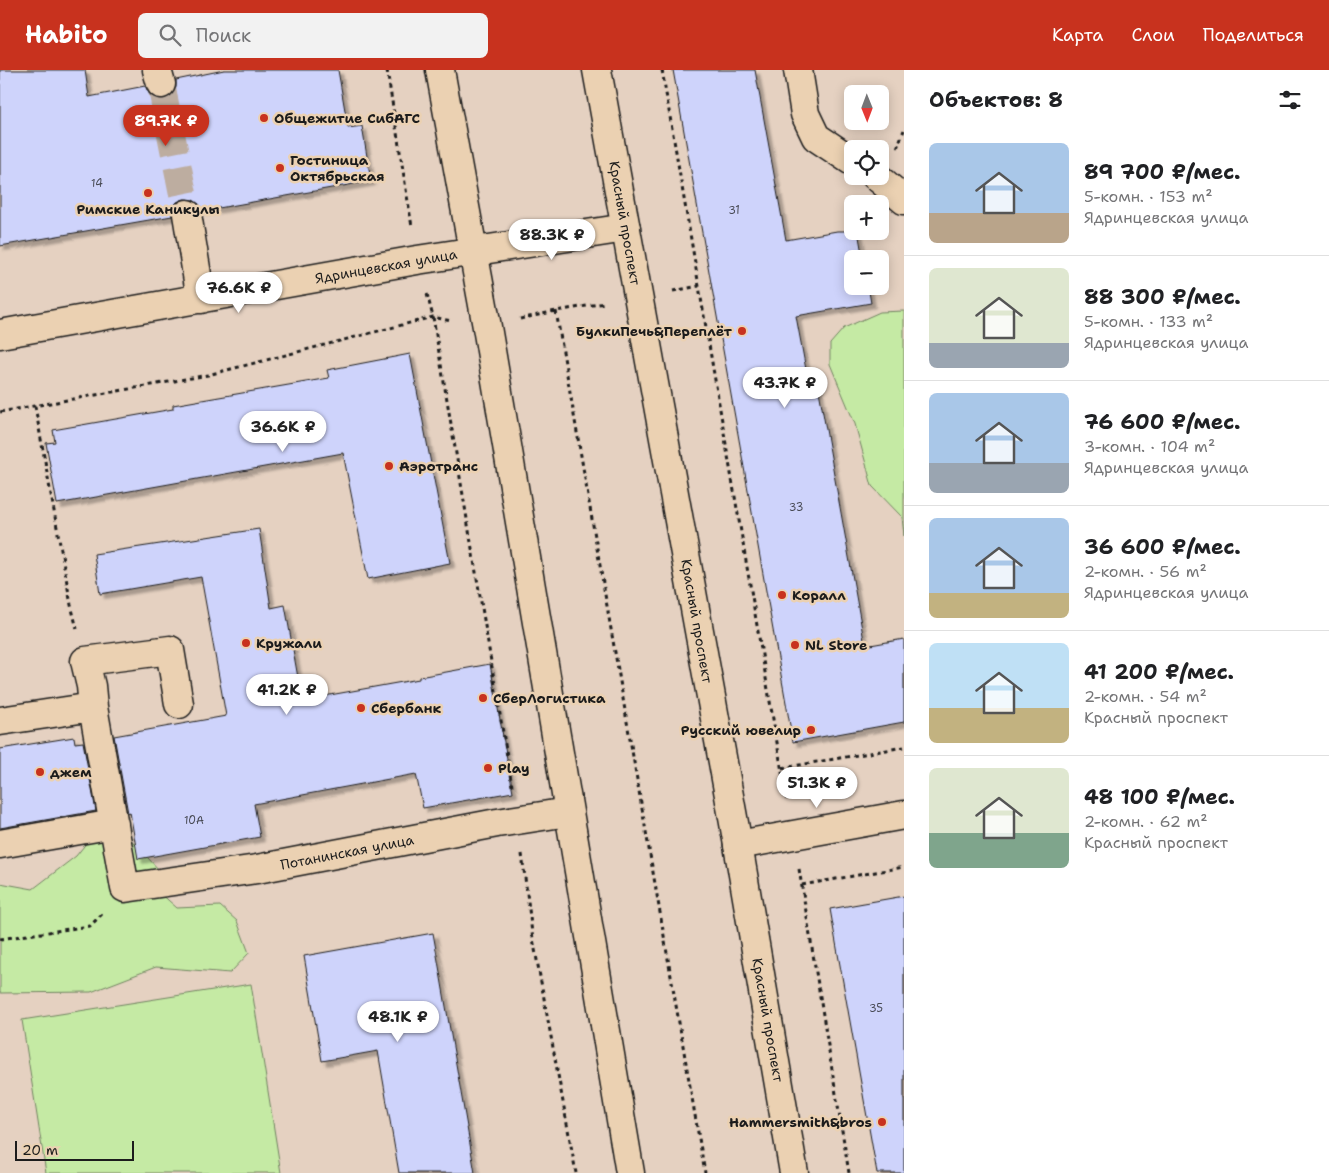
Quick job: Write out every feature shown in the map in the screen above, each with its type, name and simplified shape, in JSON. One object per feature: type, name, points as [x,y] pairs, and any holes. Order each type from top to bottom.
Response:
[{"type":"main road","points":[[440,70],[487,327],[630,1173]]},
{"type":"main road","name":"Красный проспект","points":[[597,70],[738,845],[794,1173]]},
{"type":"main road","points":[[798,70],[805,114],[816,137],[844,156]]},
{"type":"main road","points":[[886,185],[904,200]]},
{"type":"main road","points":[[187,214],[201,299]]},
{"type":"main road","name":"Ядринцевская улица","points":[[0,334],[417,260],[626,228]]},
{"type":"main road","points":[[125,888],[93,707],[91,686],[85,661],[170,650],[179,704]]},
{"type":"main road","points":[[0,721],[93,707]]},
{"type":"main road","name":"Потанинская улица","points":[[125,888],[257,869],[517,819],[568,812]]},
{"type":"main road","points":[[738,845],[904,815]]},
{"type":"main road","points":[[0,844],[114,824]]},
{"type":"path","points":[[387,70],[417,260],[433,317],[517,819],[532,933],[576,1173]]},
{"type":"path","points":[[662,70],[787,800]]},
{"type":"path","points":[[0,412],[208,375],[433,317],[487,327],[556,311],[699,286]]},
{"type":"path","points":[[556,311],[705,1173]]},
{"type":"path","points":[[35,406],[71,605],[85,661]]},
{"type":"path","points":[[782,768],[904,747]]},
{"type":"path","points":[[798,865],[850,1173]]},
{"type":"path","points":[[802,885],[904,867]]},
{"type":"path","points":[[0,939],[90,926],[125,888]]},
{"type":"green space","points":[[904,311],[904,536],[902,517],[872,486],[855,424],[830,364],[830,344],[844,328],[880,312]]},
{"type":"green space","points":[[124,832],[160,871],[159,892],[177,908],[220,906],[237,921],[249,953],[230,973],[156,967],[91,992],[0,993],[0,883],[33,889],[76,856],[92,836]]},
{"type":"green space","points":[[251,984],[281,1173],[46,1173],[22,1020]]},
{"type":"building","points":[[0,70],[85,70],[89,97],[145,86],[150,95],[158,99],[166,99],[173,94],[176,80],[224,70],[338,70],[348,128],[362,126],[371,181],[202,211],[199,204],[193,200],[184,199],[177,202],[173,208],[172,216],[0,246]]},
{"type":"building","points":[[673,70],[755,70],[786,240],[844,231],[844,240],[860,240],[861,250],[844,250],[844,295],[870,295],[871,303],[796,316],[807,375],[816,374],[865,646],[904,639],[904,722],[793,742]]},
{"type":"building","points":[[410,354],[450,563],[368,579],[343,453],[57,504],[46,443],[55,442],[53,430],[173,409],[173,405],[329,378],[327,370]]},
{"type":"building","points":[[259,529],[271,608],[285,605],[302,700],[490,664],[513,792],[423,808],[416,774],[254,804],[260,837],[138,859],[114,736],[226,716],[201,577],[100,594],[94,554]]},
{"type":"building","points":[[74,737],[75,743],[83,742],[96,811],[0,828],[0,749]]},
{"type":"building","points":[[904,896],[904,1173],[877,1173],[830,909]]},
{"type":"building","points":[[433,933],[475,1173],[399,1173],[378,1051],[322,1061],[304,956]]},
{"type":"tunnel","points":[[161,84],[187,214]]},
{"type":"place","name":"Общежитие СибАГС","points":[[264,118]]},
{"type":"place","name":"Гостиница Октябрьская","points":[[280,168]]},
{"type":"place","name":"Римские Каникулы","points":[[148,193]]},
{"type":"place","name":"БулкиПечь&Переплёт","points":[[742,331]]},
{"type":"place","name":"Аэротранс","points":[[389,466]]},
{"type":"place","name":"Коралл","points":[[782,595]]},
{"type":"place","name":"Кружали","points":[[246,643]]},
{"type":"place","name":"NL Store","points":[[795,645]]},
{"type":"place","name":"СберЛогистика","points":[[483,698]]},
{"type":"place","name":"Сбербанк","points":[[361,708]]},
{"type":"place","name":"Русский ювелир","points":[[811,730]]},
{"type":"place","name":"Play","points":[[488,768]]},
{"type":"place","name":"джем","points":[[40,772]]},
{"type":"place","name":"Hammersmith&bros","points":[[882,1122]]}]
